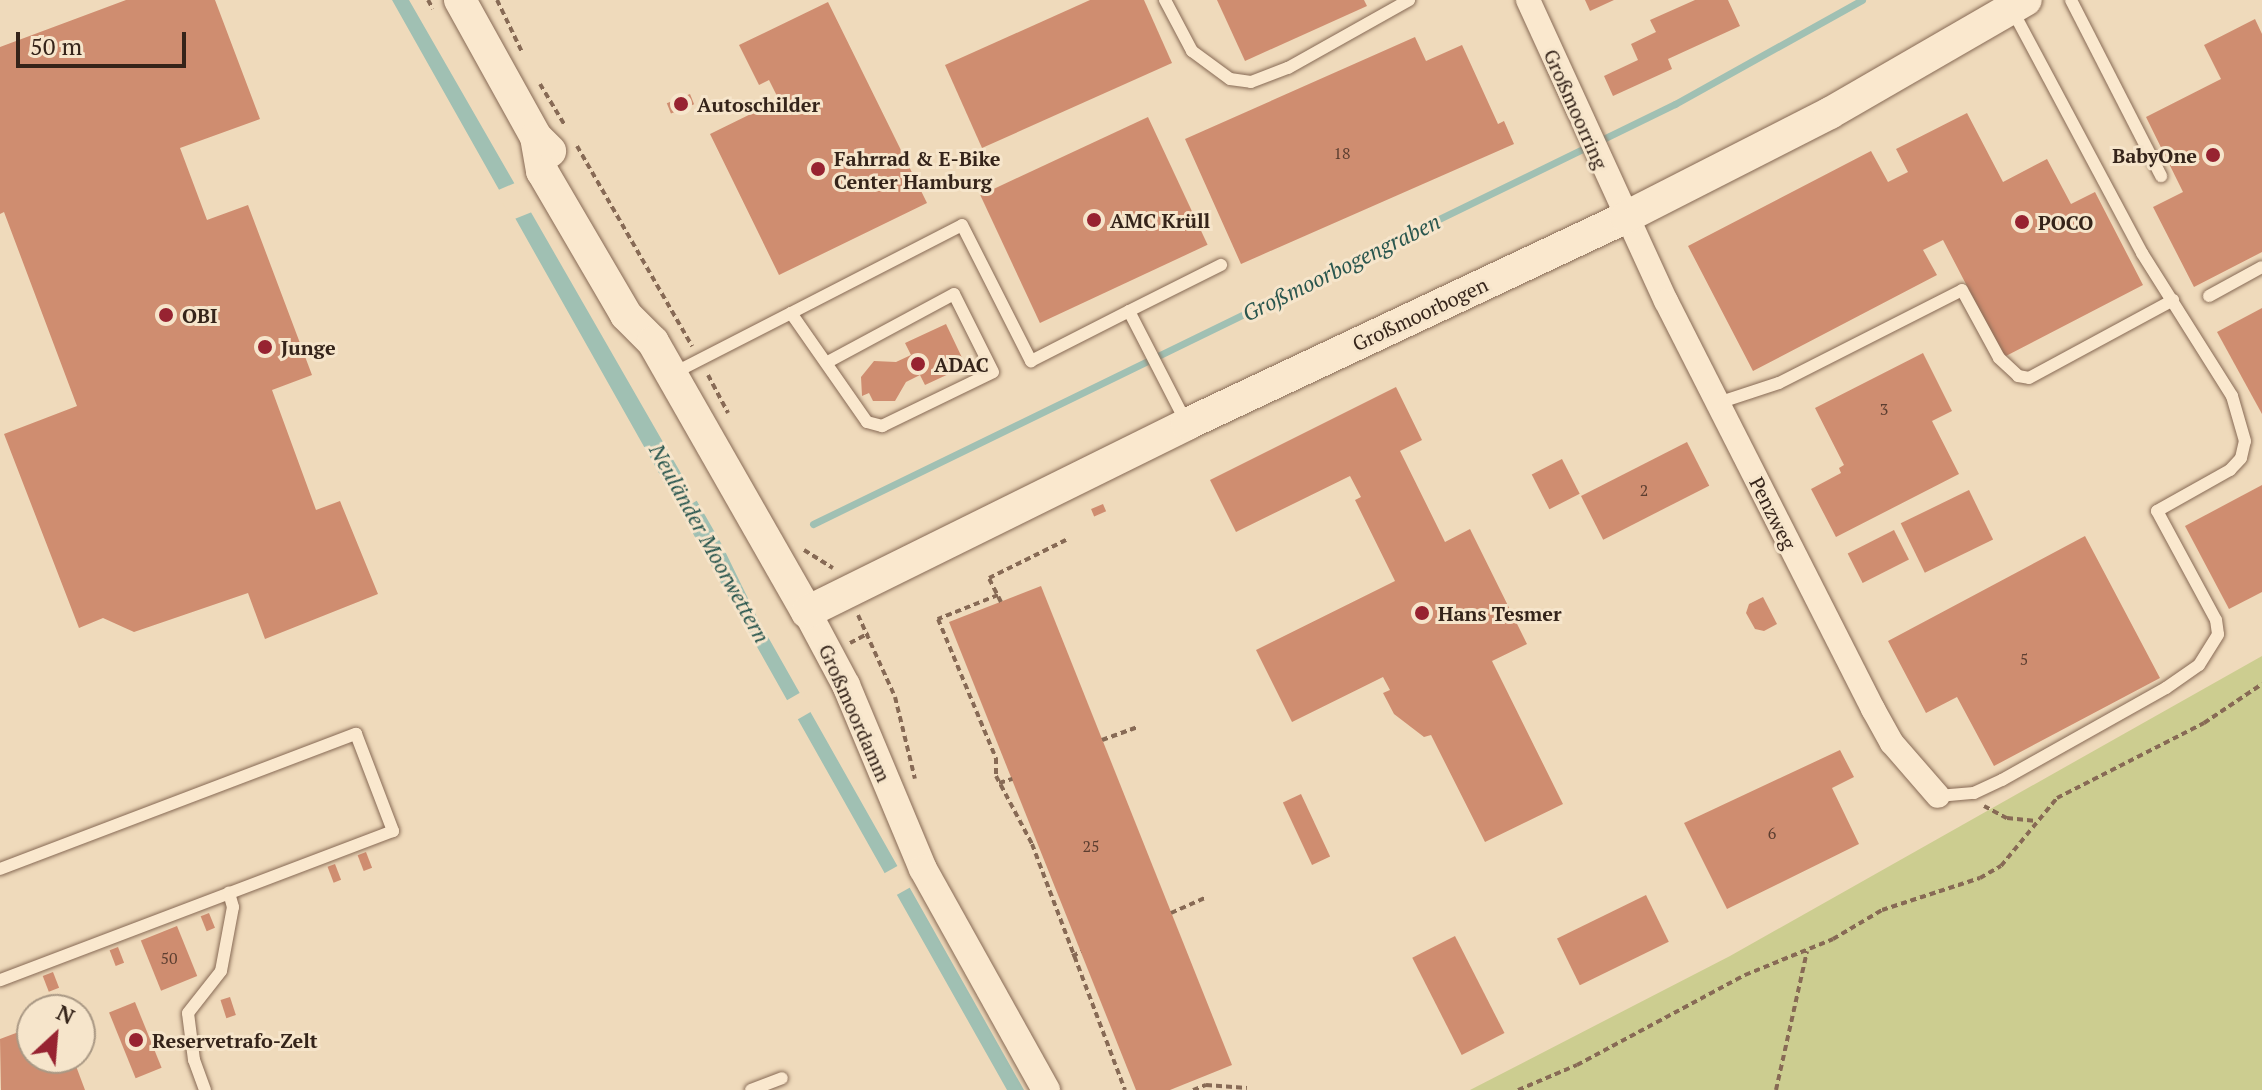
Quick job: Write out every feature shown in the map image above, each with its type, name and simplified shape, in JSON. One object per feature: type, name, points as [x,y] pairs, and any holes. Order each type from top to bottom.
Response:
[{"type":"main road","name":"Großmoordamm","points":[[460,0],[551,132],[563,163],[645,304],[653,342]]},
{"type":"main road","name":"Großmoorbogen","points":[[807,612],[1187,424],[1626,217],[1830,113],[2019,4]]},
{"type":"main road","name":"Großmoordamm","points":[[551,132],[551,186],[626,315],[686,368],[807,612]]},
{"type":"main road","points":[[551,186],[584,199]]},
{"type":"street","name":"Großmoorring","points":[[1528,0],[1626,217]]},
{"type":"street","name":"Penzweg","points":[[1626,217],[1873,709],[1892,743],[1938,796]]},
{"type":"street","name":"Großmoordamm","points":[[807,612],[846,685],[923,869],[1046,1090]]},
{"type":"lane","points":[[1165,0],[1192,51],[1230,79],[1251,82],[1288,68],[1409,0]]},
{"type":"lane","points":[[2071,0],[2161,176]]},
{"type":"lane","points":[[1938,796],[1974,793],[2166,688],[2199,665],[2218,634],[2216,620],[2157,511],[2230,470],[2241,458],[2244,428],[2232,396],[2142,253],[2019,4]]},
{"type":"lane","points":[[686,368],[962,225],[1031,361],[1221,265]]},
{"type":"lane","points":[[2209,296],[2262,267]]},
{"type":"lane","points":[[1718,403],[1779,383],[1962,290],[1999,358],[2018,376],[2029,378],[2173,300]]},
{"type":"lane","points":[[791,313],[867,422],[882,426],[993,372],[954,294],[826,363]]},
{"type":"lane","points":[[1129,311],[1187,424]]},
{"type":"lane","points":[[0,869],[356,734],[393,831],[0,980]]},
{"type":"lane","points":[[205,1090],[194,1060],[188,1013],[221,971],[233,907],[229,893]]},
{"type":"lane","points":[[751,1090],[782,1078]]},
{"type":"path","points":[[497,0],[527,61]]},
{"type":"path","points":[[535,74],[551,132]]},
{"type":"path","points":[[574,141],[686,368],[730,417]]},
{"type":"path","points":[[1001,602],[989,578],[1066,540]]},
{"type":"path","points":[[796,541],[830,563],[869,633],[895,697],[917,789]]},
{"type":"path","points":[[998,595],[938,619],[996,758],[999,783],[1032,844],[1125,1090]]},
{"type":"path","points":[[1518,1090],[1577,1065],[1745,975],[1807,951],[1882,910],[1980,878],[2001,866],[2034,821],[2057,798],[2204,723],[2262,684]]},
{"type":"path","points":[[1102,740],[1138,727]]},
{"type":"path","points":[[999,783],[1012,779]]},
{"type":"path","points":[[1974,793],[1993,812],[2034,821]]},
{"type":"path","points":[[1171,913],[1207,897]]},
{"type":"path","points":[[1776,1090],[1807,951]]},
{"type":"path","points":[[1072,956],[1081,952]]},
{"type":"path","points":[[1193,1090],[1206,1085],[1247,1088]]},
{"type":"green space","points":[[2262,656],[2262,1090],[1470,1090],[1730,956]]},
{"type":"water","name":"Neuländer Moorwettern","points":[[392,0],[409,0],[721,543],[759,621],[1024,1090],[1007,1090]]},
{"type":"pier","points":[[515,183],[532,212],[512,220],[496,191]]},
{"type":"pier","points":[[685,475],[700,499],[679,511],[665,488]]},
{"type":"pier","points":[[803,691],[814,710],[795,721],[784,702]]},
{"type":"pier","points":[[901,864],[913,886],[892,898],[880,876]]},
{"type":"building","name":"OBI","points":[[126,0],[215,0],[260,119],[180,148],[207,220],[248,205],[312,375],[272,390],[316,510],[340,501],[378,594],[265,639],[248,593],[134,632],[103,618],[79,628],[4,434],[77,406],[4,212],[0,214],[0,47]]},
{"type":"building","points":[[1090,0],[1144,0],[1172,63],[982,148],[945,65]]},
{"type":"building","points":[[1217,0],[1364,0],[1367,6],[1245,61]]},
{"type":"building","points":[[1585,0],[1614,0],[1590,11]]},
{"type":"building","points":[[1695,0],[1728,0],[1740,26],[1668,59],[1672,69],[1613,96],[1604,76],[1638,60],[1631,44],[1656,32],[1650,20]]},
{"type":"building","name":"Fahrrad & E-Bike Center Hamburg","points":[[828,2],[927,203],[779,275],[710,134],[779,100],[769,80],[759,85],[739,45]]},
{"type":"building","name":"BabyOne","points":[[2255,19],[2262,34],[2262,252],[2194,287],[2153,207],[2183,192],[2146,117],[2221,79],[2204,45]]},
{"type":"building","points":[[1415,37],[1426,61],[1462,45],[1498,124],[1504,121],[1514,144],[1241,264],[1185,139]]},
{"type":"building","name":"Autoschilder","points":[[690,94],[694,104],[671,114],[667,103]]},
{"type":"building","points":[[1967,113],[2003,182],[2047,159],[2071,204],[2095,192],[2143,285],[2004,357],[1943,240],[1923,250],[1937,275],[1753,371],[1688,246],[1871,151],[1888,182],[1908,172],[1896,149]]},
{"type":"building","name":"AMC Krüll","points":[[1148,117],[1208,245],[1040,323],[980,195]]},
{"type":"building","points":[[2262,308],[2262,414],[2217,332]]},
{"type":"building","name":"ADAC","points":[[946,324],[966,366],[925,385],[920,375],[906,382],[895,401],[873,401],[869,393],[862,396],[861,377],[874,361],[896,362],[911,355],[905,343]]},
{"type":"building","points":[[1923,353],[1952,411],[1932,421],[1959,474],[1836,537],[1811,489],[1841,473],[1839,468],[1844,465],[1815,408]]},
{"type":"building","name":"Hans Tesmer","points":[[1396,387],[1422,440],[1400,451],[1445,542],[1470,529],[1527,644],[1492,661],[1563,804],[1485,842],[1431,735],[1424,737],[1394,714],[1383,693],[1390,690],[1383,677],[1292,722],[1256,650],[1395,581],[1355,500],[1361,497],[1350,476],[1236,532],[1210,480]]},
{"type":"building","points":[[1687,442],[1709,486],[1603,540],[1581,496]]},
{"type":"building","points":[[1562,459],[1580,494],[1549,509],[1532,474]]},
{"type":"building","points":[[2262,485],[2262,592],[2229,609],[2185,526]]},
{"type":"building","points":[[1969,490],[1993,539],[1925,573],[1901,523]]},
{"type":"building","points":[[1103,504],[1106,511],[1094,516],[1091,509]]},
{"type":"building","points":[[1894,530],[1909,559],[1863,583],[1848,554]]},
{"type":"building","points":[[2085,536],[2160,678],[1994,766],[1957,697],[1926,713],[1888,641]]},
{"type":"building","points":[[1041,586],[1232,1065],[1170,1090],[1136,1090],[949,622]]},
{"type":"building","points":[[1763,597],[1777,624],[1764,631],[1755,629],[1746,613],[1749,604]]},
{"type":"building","points":[[1840,750],[1854,777],[1832,788],[1859,844],[1727,909],[1684,823]]},
{"type":"building","points":[[1301,794],[1330,857],[1312,865],[1283,802]]},
{"type":"building","points":[[366,852],[372,868],[364,871],[358,855]]},
{"type":"building","points":[[335,864],[341,880],[334,883],[328,867]]},
{"type":"building","points":[[1646,895],[1669,942],[1580,985],[1557,938]]},
{"type":"building","points":[[209,913],[215,928],[207,931],[201,916]]},
{"type":"building","points":[[177,926],[197,976],[161,991],[141,941]]},
{"type":"building","points":[[1455,936],[1504,1033],[1462,1055],[1412,958]]},
{"type":"building","points":[[118,947],[124,963],[116,966],[110,950]]},
{"type":"building","points":[[53,972],[59,988],[49,992],[43,976]]},
{"type":"building","points":[[230,997],[236,1015],[226,1018],[220,1000]]},
{"type":"building","name":"Reservetrafo-Zelt","points":[[135,1002],[162,1068],[136,1078],[109,1012]]},
{"type":"building","points":[[16,1033],[16,1074],[79,1074],[85,1090],[1,1090],[0,1039]]},
{"type":"waterway","name":"Großmoorbogengraben","points":[[813,524],[1675,104],[1862,0]]},
{"type":"place","name":"Autoschilder","points":[[681,104]]},
{"type":"place","name":"BabyOne","points":[[2213,155]]},
{"type":"place","name":"Fahrrad & E-Bike Center Hamburg","points":[[818,169]]},
{"type":"place","name":"AMC Krüll","points":[[1094,220]]},
{"type":"place","name":"POCO","points":[[2022,222]]},
{"type":"place","name":"OBI","points":[[166,315]]},
{"type":"place","name":"Junge","points":[[265,347]]},
{"type":"place","name":"ADAC","points":[[918,364]]},
{"type":"place","name":"Hans Tesmer","points":[[1422,613]]},
{"type":"place","name":"Reservetrafo-Zelt","points":[[136,1040]]}]
